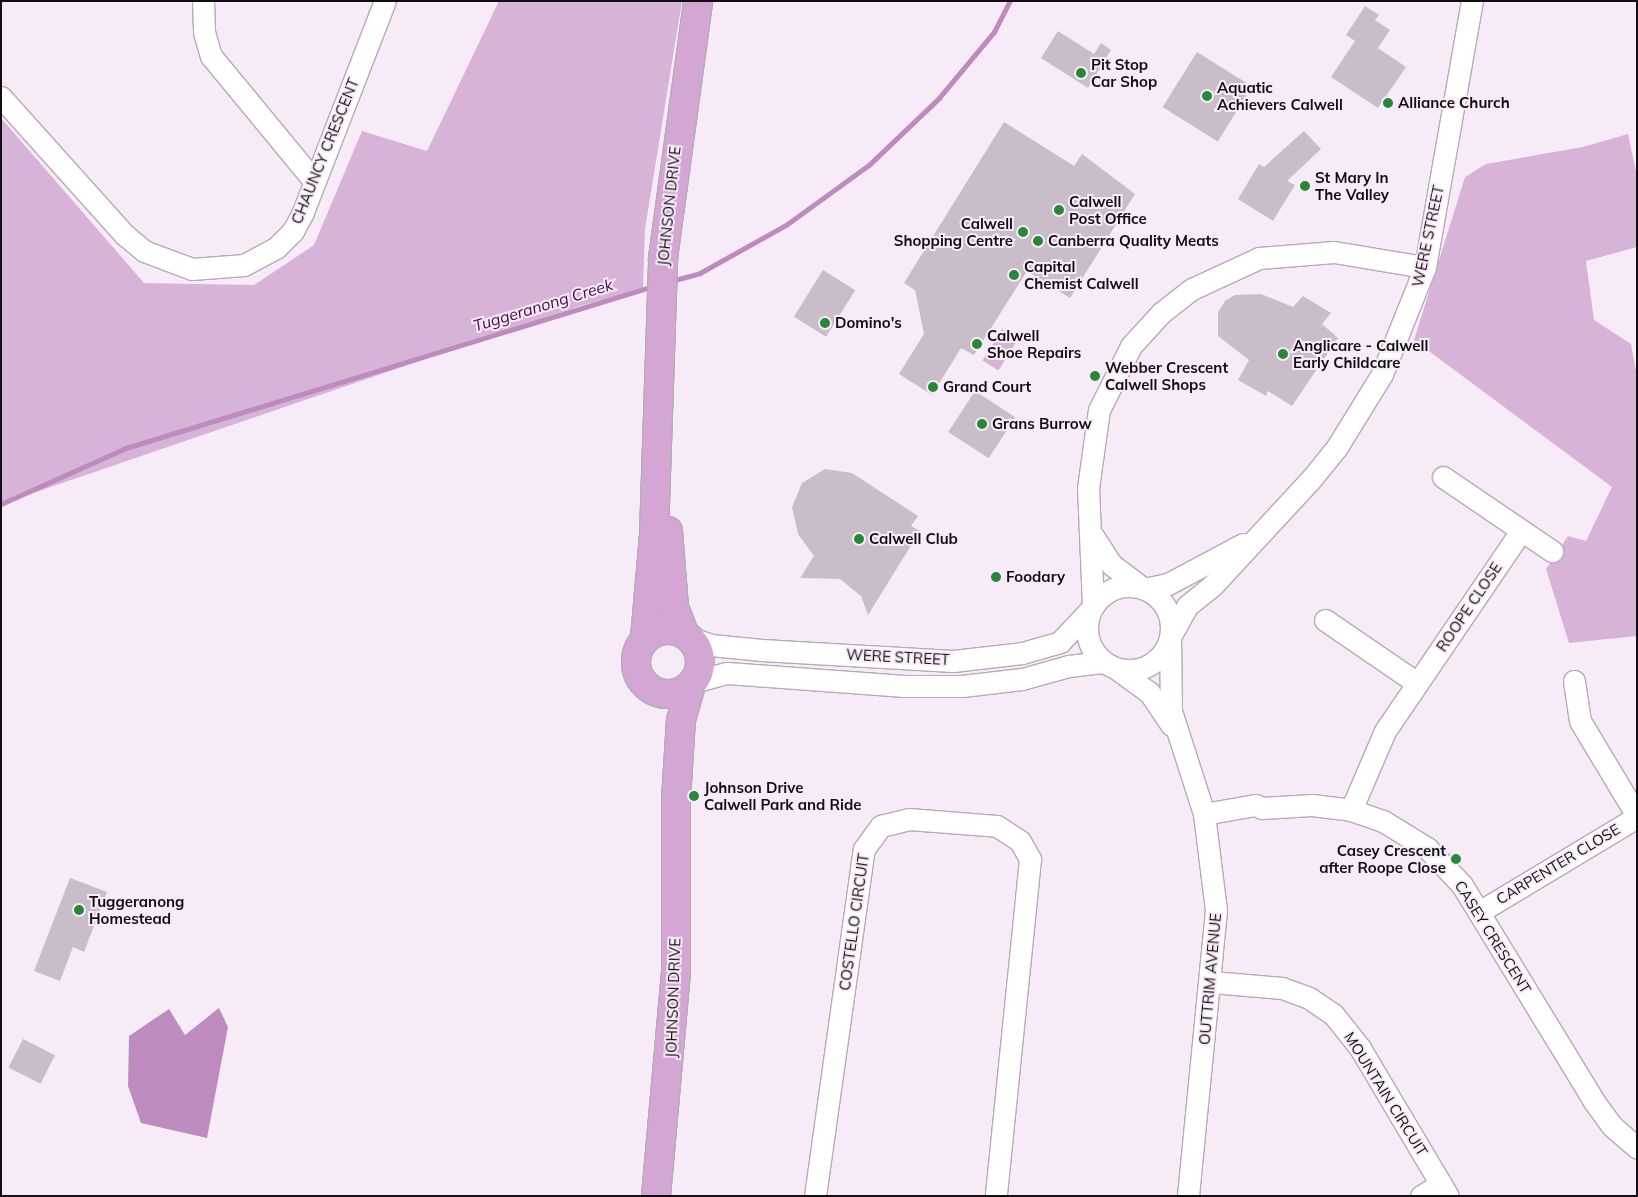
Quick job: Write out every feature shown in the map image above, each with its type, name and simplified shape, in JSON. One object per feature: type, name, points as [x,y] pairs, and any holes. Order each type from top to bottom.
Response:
[{"type":"main road","name":"JOHNSON DRIVE","points":[[645,638],[654,544],[659,336],[663,258],[698,1]]},
{"type":"main road","name":"JOHNSON DRIVE","points":[[657,412],[674,606],[687,636]]},
{"type":"main road","points":[[660,630],[687,636],[700,663],[692,684],[672,694],[647,687],[638,676],[635,660],[645,638],[660,630]]},
{"type":"main road","name":"JOHNSON DRIVE","points":[[656,1196],[670,1073],[676,973],[676,799],[680,720],[692,684]]},
{"type":"main road","name":"JOHNSON DRIVE","points":[[647,687],[663,714],[676,799]]},
{"type":"street","points":[[203,1],[204,32],[211,56],[314,182]]},
{"type":"street","name":"CHAUNCY CRESCENT","points":[[1,97],[125,235],[166,262],[218,270],[266,254],[293,231],[384,1]]},
{"type":"street","name":"WERE STREET","points":[[1170,638],[1187,606],[1213,585],[1252,540],[1301,492],[1368,399],[1406,322],[1425,267],[1472,1]]},
{"type":"street","points":[[1092,536],[1112,565],[1142,588],[1157,596],[1168,611],[1170,638],[1161,655],[1146,667],[1110,665],[1094,651],[1087,634],[1092,608],[1092,536],[1088,488],[1099,410],[1131,346],[1161,313],[1192,289],[1259,258],[1334,252],[1425,267]]},
{"type":"street","points":[[1443,477],[1552,551]]},
{"type":"street","name":"ROOPE CLOSE","points":[[1351,810],[1374,750],[1417,683],[1521,531]]},
{"type":"street","name":"WERE STREET","points":[[1142,588],[1168,584],[1252,540]]},
{"type":"street","points":[[1092,608],[1114,588],[1142,588]]},
{"type":"street","name":"WERE STREET","points":[[687,636],[711,645],[762,650],[954,661],[1022,653],[1060,642],[1092,608]]},
{"type":"street","points":[[1324,620],[1417,683]]},
{"type":"street","name":"OUTTRIM AVENUE","points":[[1170,638],[1171,710],[1206,821],[1216,910],[1212,982],[1188,1196]]},
{"type":"street","name":"WERE STREET","points":[[692,684],[727,673],[902,686],[962,686],[1022,679],[1069,666],[1110,665]]},
{"type":"street","name":"OUTTRIM AVENUE","points":[[1110,665],[1149,692],[1178,736]]},
{"type":"street","name":"CARPENTER CLOSE","points":[[1480,912],[1637,816],[1580,721],[1574,681]]},
{"type":"street","name":"CASEY CRESCENT","points":[[1206,821],[1255,805],[1262,808],[1312,805],[1351,810],[1383,821],[1427,848],[1452,871],[1480,912],[1593,1100],[1612,1126],[1637,1148]]},
{"type":"street","name":"COSTELLO CIRCUIT","points":[[815,1196],[864,849],[881,826],[909,819],[997,826],[1020,841],[1030,859],[996,1196]]},
{"type":"street","name":"MOUNTAIN CIRCUIT","points":[[1212,982],[1282,988],[1309,998],[1333,1014],[1360,1048],[1445,1190],[1421,1196]]},
{"type":"shaded area","points":[[499,1],[682,1],[645,229],[643,289],[580,306],[1,504],[1,118],[144,283],[254,285],[314,245],[362,131],[427,151]]},
{"type":"shaded area","points":[[1628,134],[1637,176],[1637,247],[1586,261],[1594,320],[1631,344],[1637,376],[1637,636],[1569,643],[1546,569],[1568,536],[1586,541],[1612,487],[1414,340],[1465,177],[1486,164],[1583,147]]},
{"type":"shaded area","points":[[1002,329],[1018,339],[999,370],[982,360]]},
{"type":"shaded area","points":[[219,1008],[228,1027],[207,1138],[141,1123],[128,1086],[129,1036],[169,1009],[185,1035]]},
{"type":"building","points":[[1365,6],[1379,15],[1375,20],[1390,30],[1378,48],[1406,67],[1378,108],[1331,77],[1355,41],[1346,35]]},
{"type":"building","name":"Pit Stop Car Shop","points":[[1058,31],[1094,54],[1101,43],[1111,50],[1088,88],[1041,58]]},
{"type":"building","name":"Aquatic Achievers Calwell","points":[[1197,52],[1252,86],[1218,142],[1163,107]]},
{"type":"building","name":"Calwell Shopping Centre","points":[[1004,122],[1074,166],[1082,154],[1135,194],[1070,298],[1027,271],[974,355],[961,348],[932,395],[899,374],[924,334],[915,290],[904,283]]},
{"type":"building","points":[[1304,131],[1321,149],[1287,181],[1295,185],[1273,221],[1238,199],[1259,164],[1264,167]]},
{"type":"building","points":[[823,270],[855,290],[826,337],[794,317]]},
{"type":"building","name":"Anglicare - Calwell Early Childcare","points":[[1261,294],[1293,307],[1303,296],[1331,313],[1322,324],[1338,338],[1292,406],[1268,391],[1266,396],[1238,380],[1249,360],[1218,336],[1218,312],[1225,301],[1235,295]]},
{"type":"building","name":"Grans Burrow","points":[[975,391],[1015,417],[989,458],[948,432]]},
{"type":"building","name":"Calwell Club","points":[[825,469],[852,473],[918,516],[911,526],[920,531],[868,615],[861,596],[840,579],[800,578],[814,556],[798,534],[792,507],[802,483]]},
{"type":"building","name":"Tuggeranong Homestead","points":[[70,878],[107,892],[84,952],[73,947],[60,981],[34,971]]},
{"type":"building","points":[[23,1039],[55,1055],[41,1084],[8,1068]]},
{"type":"waterway","name":"Tuggeranong Creek","points":[[671,281],[700,273],[786,225],[869,165],[939,98],[994,32],[1010,1]]},
{"type":"waterway","name":"Tuggeranong Creek","points":[[1,504],[126,448],[654,286]]},
{"type":"place","name":"Pit Stop Car Shop","points":[[1081,73]]},
{"type":"place","name":"Aquatic Achievers Calwell","points":[[1207,96]]},
{"type":"place","name":"Alliance Church","points":[[1388,103]]},
{"type":"place","name":"St Mary In The Valley","points":[[1305,186]]},
{"type":"place","name":"Calwell Post Office","points":[[1059,210]]},
{"type":"place","name":"Calwell Shopping Centre","points":[[1023,232]]},
{"type":"place","name":"Canberra Quality Meats","points":[[1038,241]]},
{"type":"place","name":"Capital Chemist Calwell","points":[[1014,275]]},
{"type":"place","name":"Domino's","points":[[825,323]]},
{"type":"place","name":"Calwell Shoe Repairs","points":[[977,344]]},
{"type":"place","name":"Anglicare - Calwell Early Childcare","points":[[1283,354]]},
{"type":"place","name":"Webber Crescent Calwell Shops","points":[[1095,376]]},
{"type":"place","name":"Grand Court","points":[[933,387]]},
{"type":"place","name":"Grans Burrow","points":[[982,424]]},
{"type":"place","name":"Calwell Club","points":[[859,539]]},
{"type":"place","name":"Foodary","points":[[996,577]]},
{"type":"place","name":"Johnson Drive Calwell Park and Ride","points":[[694,796]]},
{"type":"place","name":"Casey Crescent after Roope Close","points":[[1456,859]]},
{"type":"place","name":"Tuggeranong Homestead","points":[[79,910]]}]
